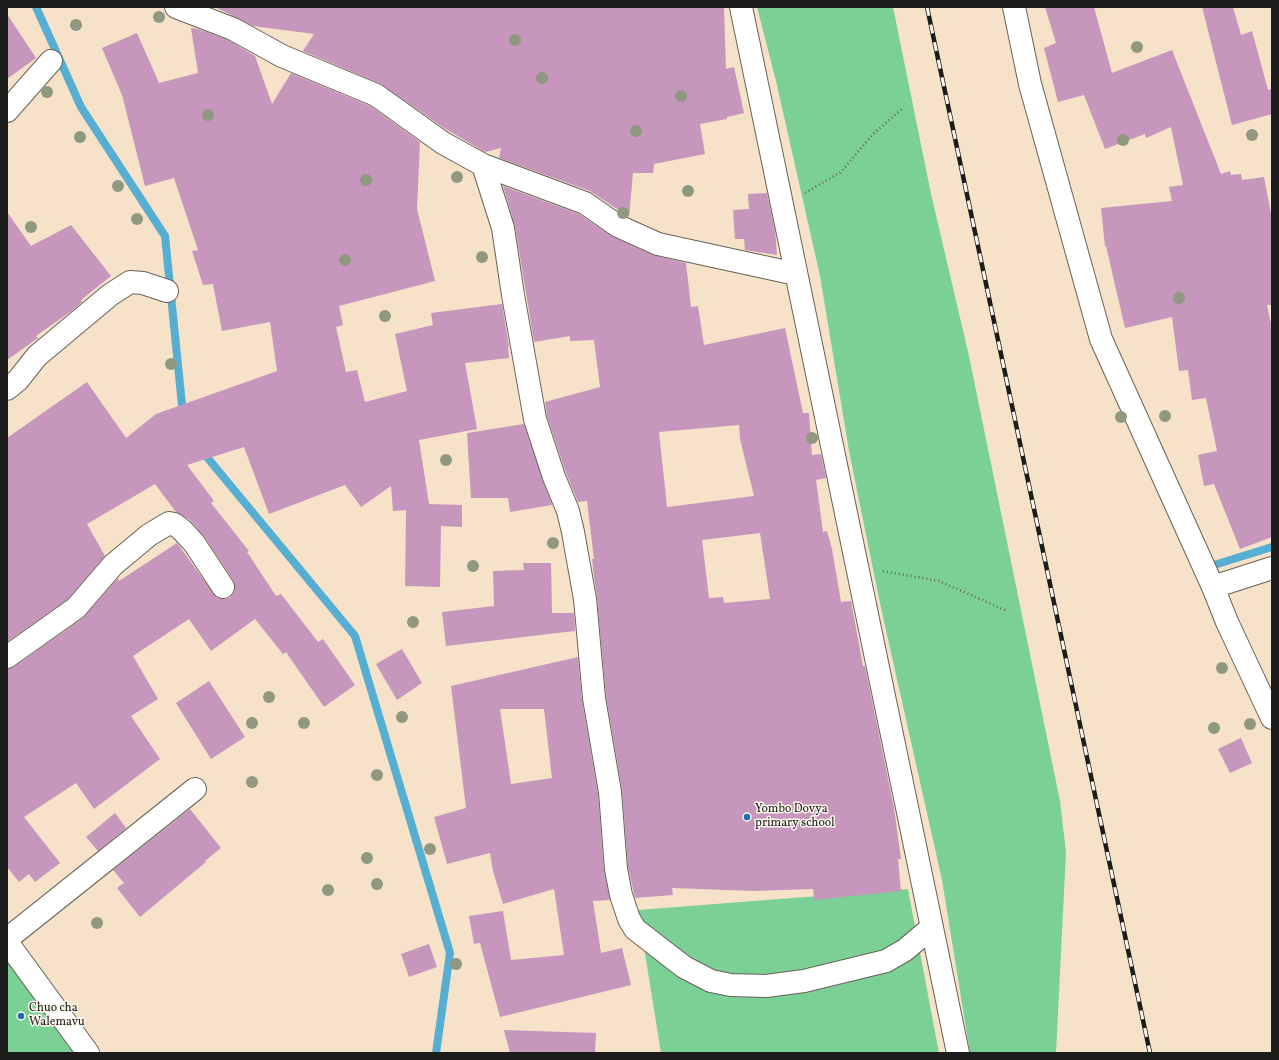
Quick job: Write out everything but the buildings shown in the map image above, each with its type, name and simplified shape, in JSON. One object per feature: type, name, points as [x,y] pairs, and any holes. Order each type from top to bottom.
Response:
[{"type":"street","points":[[176,7],[233,29],[282,56],[376,96],[443,143],[483,165],[585,203],[618,226],[658,244],[796,274]]},
{"type":"street","points":[[741,7],[958,1053]]},
{"type":"street","points":[[1014,7],[1030,84],[1101,339],[1213,587],[1227,622],[1272,718]]},
{"type":"street","points":[[7,110],[52,61]]},
{"type":"street","points":[[483,165],[503,228],[513,295],[536,419],[554,477],[568,511],[573,532],[585,600],[594,698],[610,792],[616,869],[621,896],[629,919],[635,928],[684,967],[711,982],[731,985],[766,986],[804,980],[886,961],[905,950],[932,928]]},
{"type":"street","points":[[7,389],[18,380],[37,356],[110,295],[130,282],[143,283],[167,291]]},
{"type":"street","points":[[7,657],[76,608],[113,565],[149,535],[169,523],[174,524],[182,530],[194,543],[222,587]]},
{"type":"street","points":[[1213,587],[1272,568]]},
{"type":"street","points":[[88,1053],[7,940],[195,789]]},
{"type":"path","points":[[782,206],[841,172],[873,134],[902,109]]},
{"type":"path","points":[[857,567],[939,581],[1007,611]]},
{"type":"green space","points":[[757,7],[893,7],[931,194],[969,356],[1060,801],[1066,852],[1056,1053],[970,1053],[942,880],[881,608],[849,451],[820,276],[776,81]]},
{"type":"green space","points":[[908,889],[939,1053],[661,1053],[638,910]]},
{"type":"green space","points":[[7,924],[86,1053],[7,1053]]},
{"type":"waterway","points":[[36,7],[81,107],[165,236],[183,415]]},
{"type":"waterway","points":[[201,450],[355,636],[450,953],[436,1053]]},
{"type":"waterway","points":[[1214,565],[1272,547]]},
{"type":"railway","points":[[927,7],[1150,1053]]},
{"type":"place","name":"Yombo Dovya primary school","points":[[747,817]]},
{"type":"place","name":"Chuo cha Walemavu","points":[[21,1016]]}]
